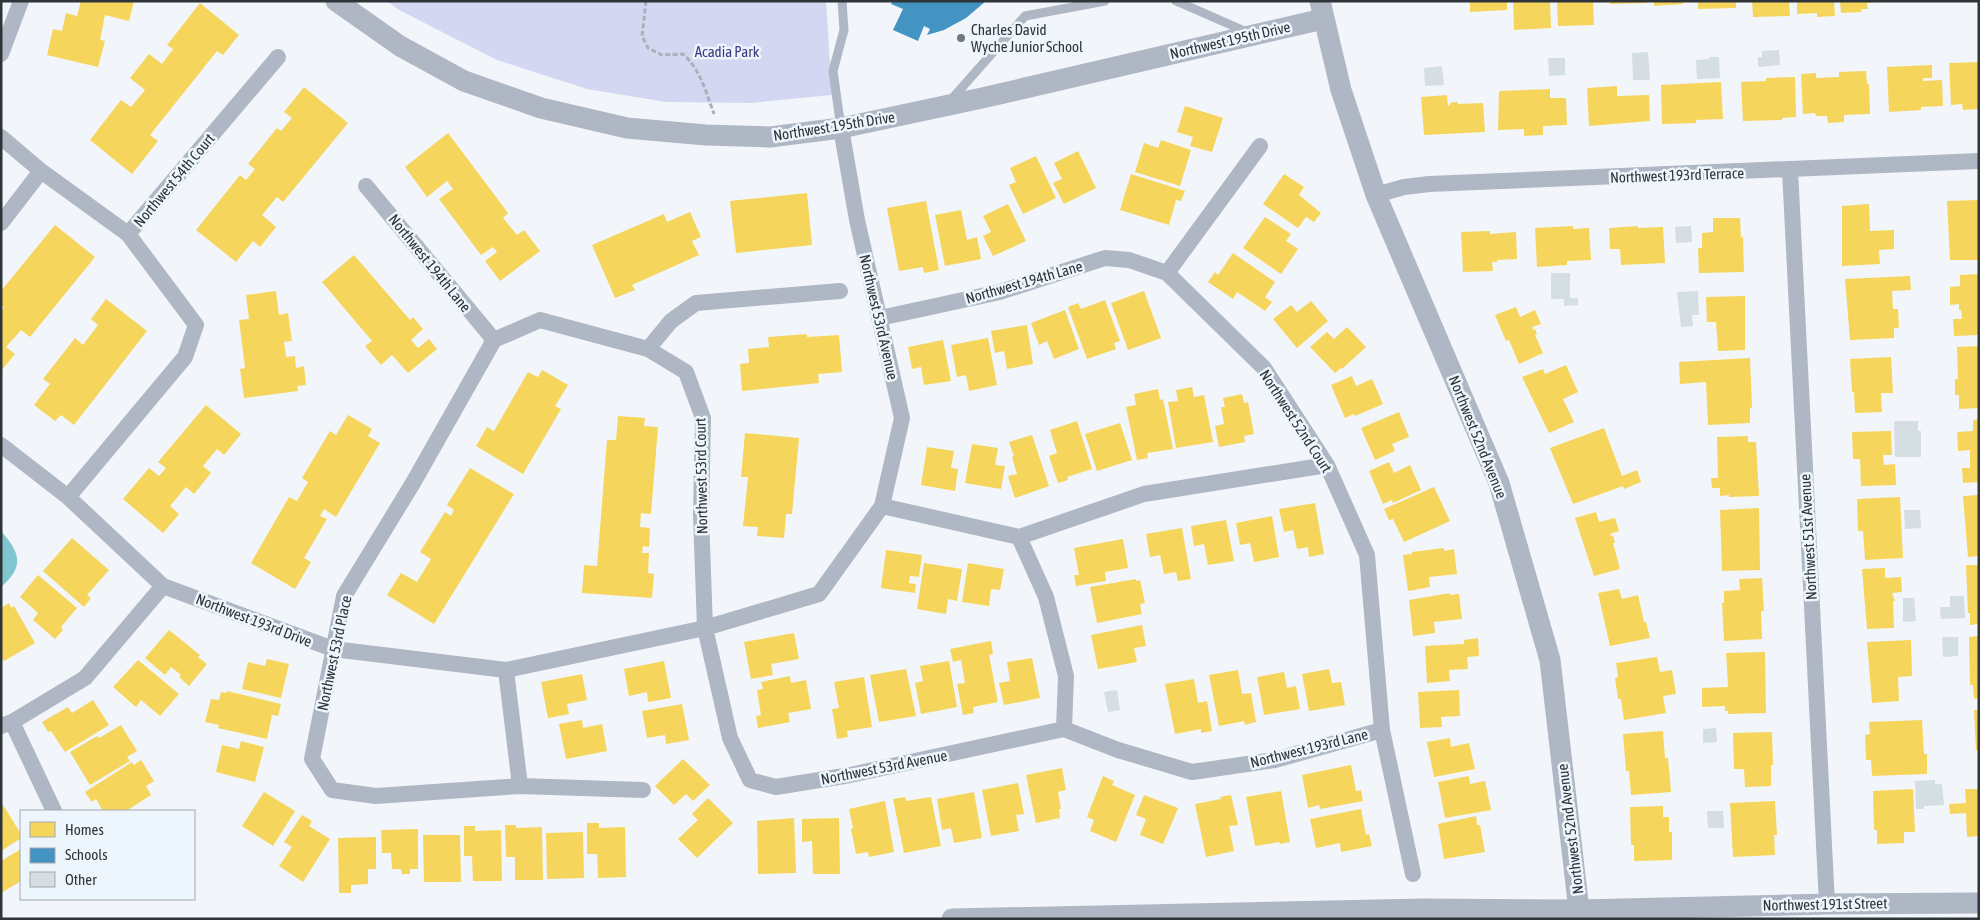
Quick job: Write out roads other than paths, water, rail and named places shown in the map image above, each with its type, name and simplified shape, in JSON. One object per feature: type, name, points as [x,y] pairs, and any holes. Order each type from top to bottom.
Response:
[{"type":"street","points":[[1,54],[21,1]]},
{"type":"street","name":"Northwest 195th Drive","points":[[336,1],[400,46],[464,81],[541,108],[627,128],[721,136],[770,137],[841,128],[1254,35],[1321,10]]},
{"type":"street","name":"Northwest 52nd Avenue","points":[[1321,10],[1341,90],[1376,195],[1499,483],[1550,660],[1580,914]]},
{"type":"street","name":"Northwest 54th Court","points":[[68,497],[185,357],[196,325],[128,234],[278,57]]},
{"type":"street","name":"Northwest 53rd Avenue","points":[[841,128],[858,220],[902,418],[882,506],[819,594],[705,628],[730,738],[750,780],[776,787],[850,775],[1064,729]]},
{"type":"street","points":[[1,137],[41,172],[128,234]]},
{"type":"street","points":[[1168,273],[1260,146]]},
{"type":"street","name":"Northwest 193rd Terrace","points":[[1376,195],[1429,184],[1979,161]]},
{"type":"street","name":"Northwest 51st Avenue","points":[[1790,170],[1826,904]]},
{"type":"street","points":[[1,222],[41,172]]},
{"type":"street","name":"Northwest 194th Lane","points":[[366,186],[494,340]]},
{"type":"street","name":"Northwest 194th Lane","points":[[880,318],[1000,292],[1105,258],[1129,260],[1168,273]]},
{"type":"street","name":"Northwest 52nd Court","points":[[1168,273],[1264,368],[1327,465],[1366,555],[1382,730],[1413,874]]},
{"type":"street","points":[[494,340],[540,320],[648,349],[671,321],[696,303],[840,291]]},
{"type":"street","name":"Northwest 53rd Place","points":[[494,340],[413,483],[344,596],[312,759],[332,790],[376,796],[520,786],[643,790]]},
{"type":"street","name":"Northwest 53rd Court","points":[[648,349],[686,372],[703,418],[701,515],[705,628]]},
{"type":"street","name":"Northwest 193rd Drive","points":[[1,445],[68,497],[164,586],[333,649],[506,670],[705,628]]},
{"type":"street","points":[[882,506],[1019,537],[1144,494],[1327,465]]},
{"type":"street","points":[[1019,537],[1046,597],[1066,676],[1064,729]]},
{"type":"street","points":[[53,810],[7,724],[85,678],[164,586]]},
{"type":"street","points":[[506,670],[520,786]]},
{"type":"street","name":"Northwest 193rd Lane","points":[[1064,729],[1118,750],[1192,772],[1275,760],[1382,730]]},
{"type":"street","name":"Northwest 191st Street","points":[[952,919],[1423,909],[1580,914],[1826,904],[1979,903]]},
{"type":"lane","points":[[841,128],[833,72],[844,30],[842,1]]},
{"type":"lane","points":[[945,106],[1026,16],[1105,1]]},
{"type":"lane","points":[[1176,1],[1254,35]]},
{"type":"place","name":"Charles David Wyche Junior School","points":[[961,38]]},
{"type":"park label","name":"Acadia Park","points":[[727,51]]}]
